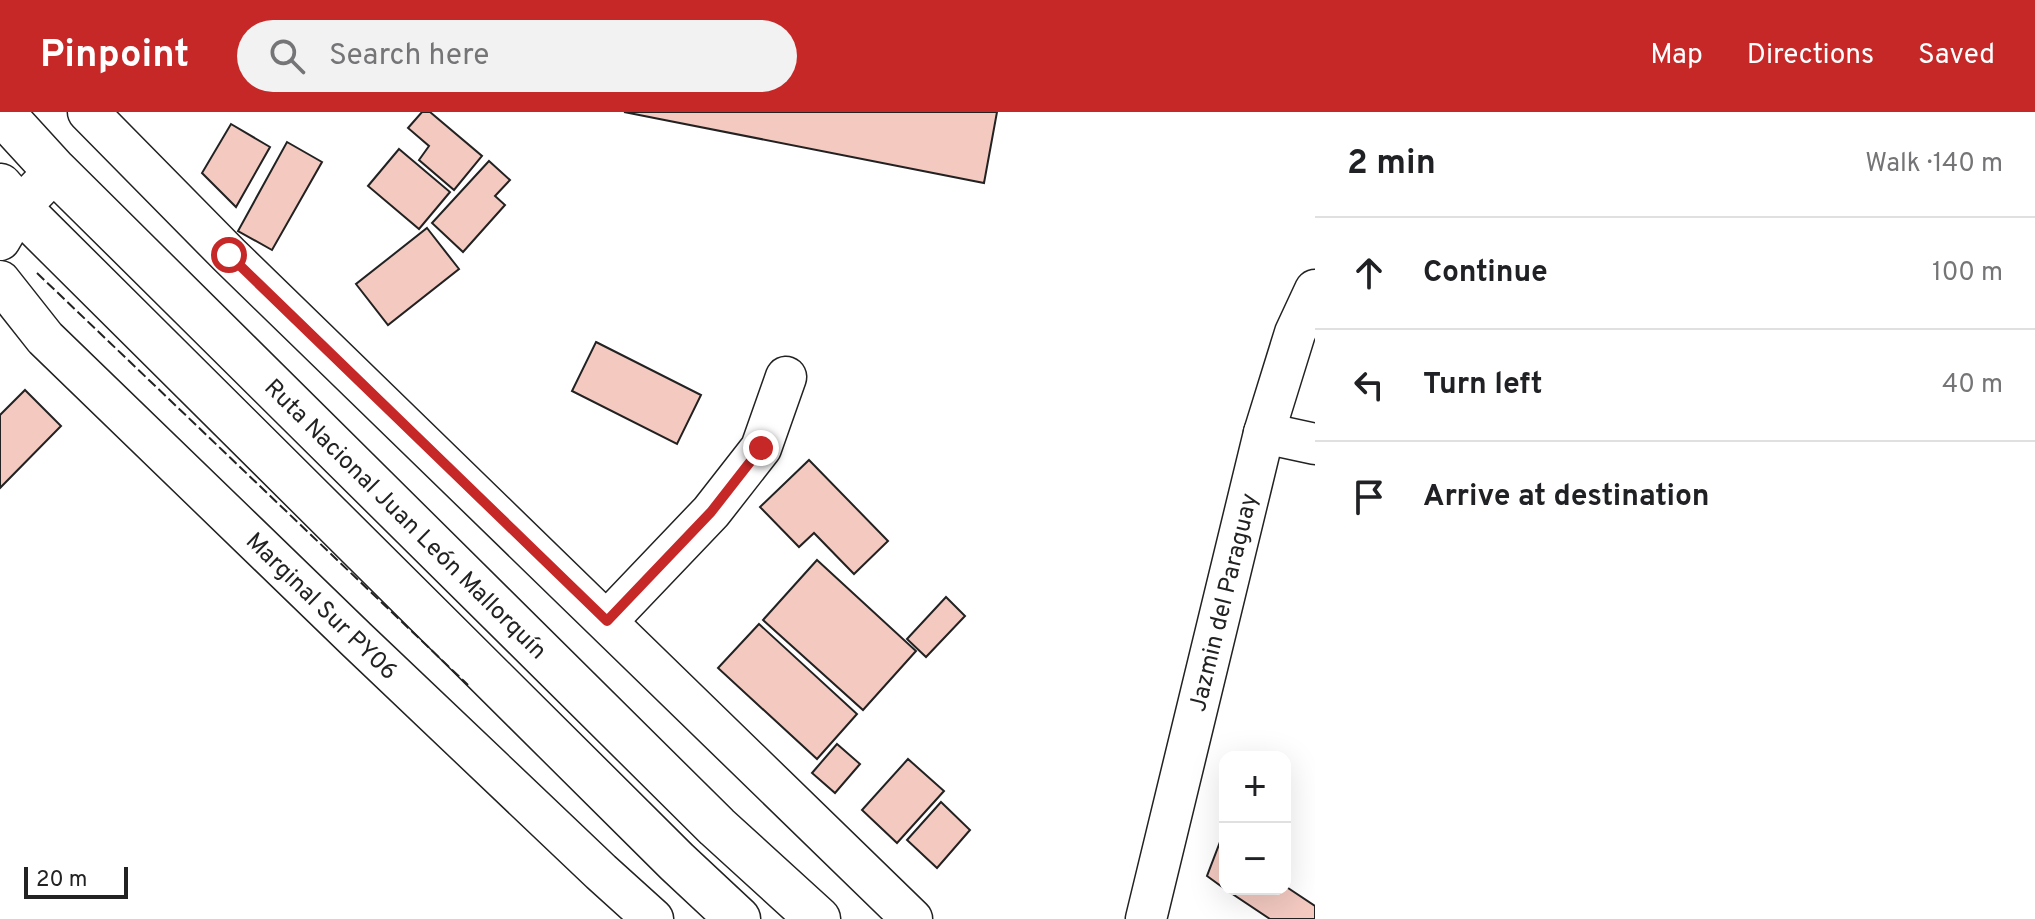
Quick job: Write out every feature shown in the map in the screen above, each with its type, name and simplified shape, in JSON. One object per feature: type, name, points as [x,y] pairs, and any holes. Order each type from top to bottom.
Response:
[{"type":"highway","name":"Ruta Nacional Juan León Mallorquín","points":[[1,112],[55,171],[717,827],[818,919]]},
{"type":"highway","points":[[6,212],[738,919]]},
{"type":"street","points":[[88,112],[229,255],[912,919]]},
{"type":"street","points":[[6,212],[55,171]]},
{"type":"street","name":"Marginal Sur PY06","points":[[0,281],[45,338],[389,671],[653,919]]},
{"type":"street","name":"Jazmin del Paraguay","points":[[1146,919],[1264,433],[1295,333],[1315,290]]},
{"type":"street","points":[[607,621],[711,512],[761,448],[786,377]]},
{"type":"street","points":[[1264,433],[1315,444]]},
{"type":"building","points":[[422,112],[430,112],[482,156],[454,190],[419,160],[429,146],[408,128]]},
{"type":"building","points":[[624,112],[997,112],[984,183]]},
{"type":"building","points":[[231,124],[270,147],[236,207],[202,173]]},
{"type":"building","points":[[287,142],[322,162],[272,250],[238,231]]},
{"type":"building","points":[[399,149],[450,192],[419,229],[368,186]]},
{"type":"building","points":[[489,161],[510,180],[495,196],[505,205],[463,252],[432,223]]},
{"type":"building","points":[[427,228],[459,269],[388,325],[356,284]]},
{"type":"building","points":[[596,342],[701,395],[677,444],[572,391]]},
{"type":"building","points":[[25,390],[61,426],[0,488],[0,415]]},
{"type":"building","points":[[809,460],[888,541],[854,574],[814,533],[799,547],[760,507]]},
{"type":"building","points":[[817,560],[916,651],[863,710],[763,620]]},
{"type":"building","points":[[946,597],[965,616],[926,657],[907,639]]},
{"type":"building","points":[[759,624],[857,714],[817,759],[718,668]]},
{"type":"building","points":[[837,744],[860,764],[835,793],[812,773]]},
{"type":"building","points":[[908,759],[944,791],[897,843],[862,810]]},
{"type":"building","points":[[941,802],[970,830],[937,868],[907,840]]},
{"type":"building","points":[[1219,845],[1219,885],[1207,876]]},
{"type":"building","points":[[1291,890],[1315,906],[1315,919],[1270,919],[1234,895],[1291,895]]},
{"type":"fence","points":[[37,273],[468,685]]},
{"type":"route","points":[[229,255],[607,621],[711,512],[761,448]]}]
